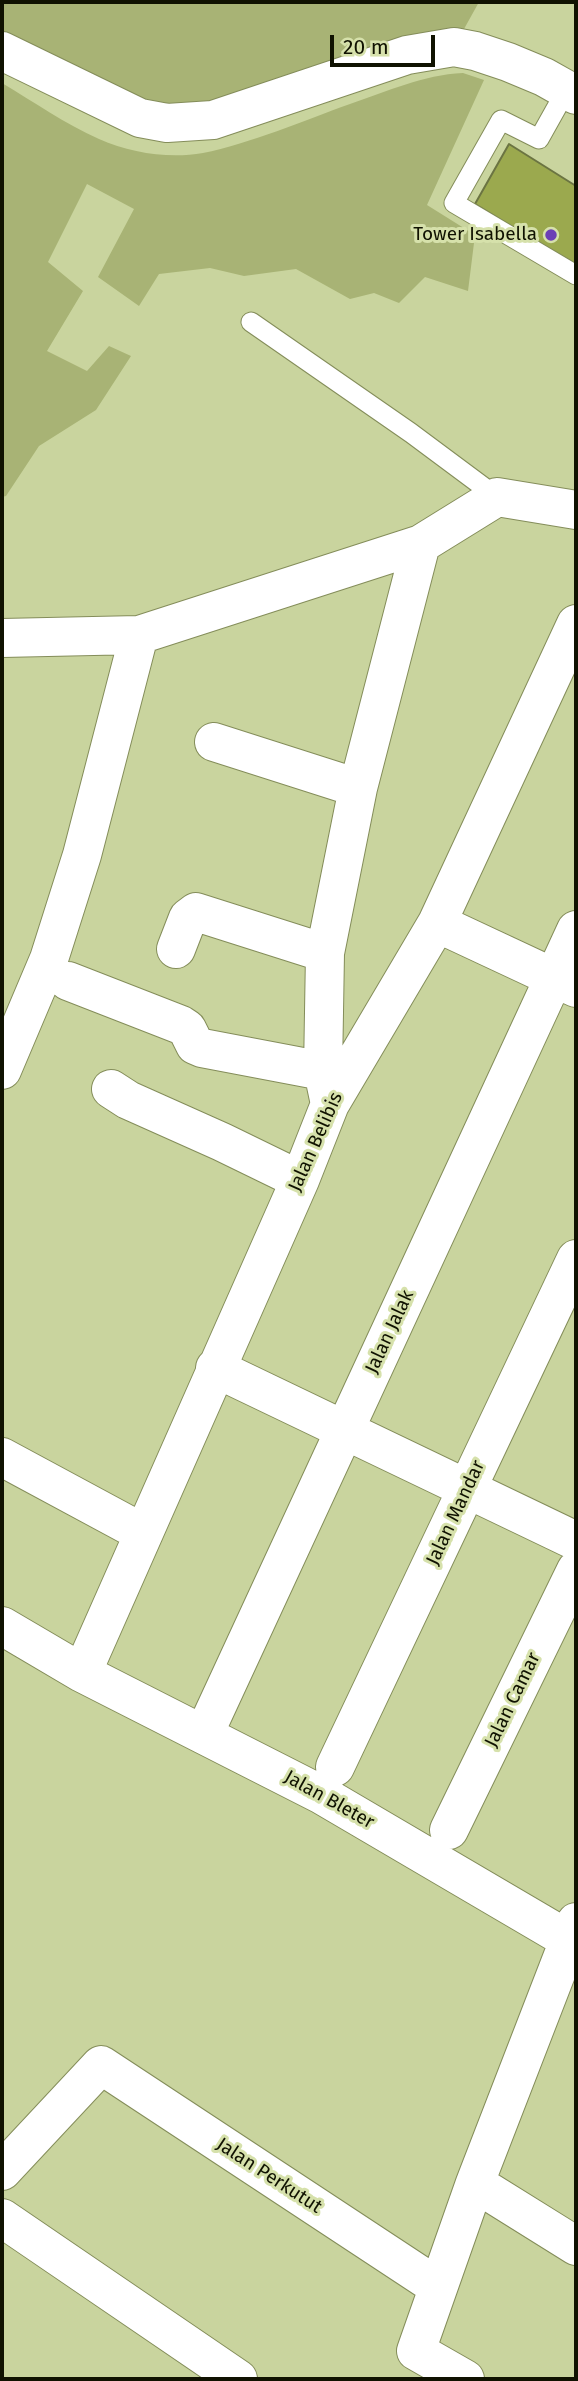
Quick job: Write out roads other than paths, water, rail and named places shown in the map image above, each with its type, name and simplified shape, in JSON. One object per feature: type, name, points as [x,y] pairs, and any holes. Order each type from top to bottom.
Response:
[{"type":"street","points":[[2,51],[116,108],[140,118],[167,123],[213,120],[430,50],[454,47],[508,62],[572,92]]},
{"type":"street","points":[[2,638],[139,635],[421,544],[497,497],[576,510]]},
{"type":"street","points":[[68,981],[173,1020],[187,1029],[195,1045],[202,1048],[327,1088],[325,953],[358,788],[421,544]]},
{"type":"street","name":"Jalan Belibis","points":[[82,1673],[300,1180],[327,1088],[437,923],[576,624]]},
{"type":"street","points":[[2,1070],[49,959],[82,855],[139,635]]},
{"type":"street","points":[[214,742],[358,788]]},
{"type":"street","points":[[176,949],[188,918],[196,912],[325,953]]},
{"type":"street","points":[[437,923],[565,982]]},
{"type":"street","name":"Jalan Jalak","points":[[204,1734],[345,1430],[565,982],[576,930]]},
{"type":"street","points":[[111,1089],[128,1100],[300,1180]]},
{"type":"street","name":"Jalan Mandar","points":[[335,1767],[576,1259]]},
{"type":"street","points":[[215,1368],[576,1541]]},
{"type":"street","points":[[2,1457],[143,1534]]},
{"type":"street","name":"Jalan Camar","points":[[449,1830],[576,1570]]},
{"type":"street","name":"Jalan Bleter","points":[[2,1626],[82,1673],[322,1795],[574,1935]]},
{"type":"street","points":[[465,2379],[413,2365],[475,2183],[574,1935]]},
{"type":"street","name":"Jalan Perkutut","points":[[2,2171],[101,2065],[438,2287]]},
{"type":"street","points":[[475,2183],[576,2246]]},
{"type":"street","points":[[2,2218],[238,2379]]},
{"type":"lane","points":[[572,92],[539,139],[501,120],[454,203],[576,275]]},
{"type":"lane","points":[[251,322],[411,433],[497,497]]},
{"type":"place","name":"Tower Isabella","points":[[551,235]]}]
